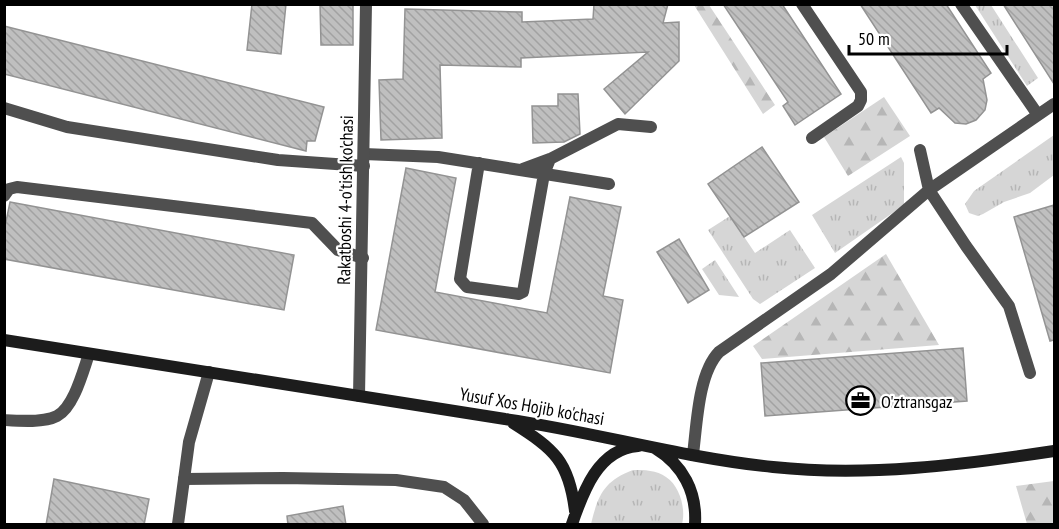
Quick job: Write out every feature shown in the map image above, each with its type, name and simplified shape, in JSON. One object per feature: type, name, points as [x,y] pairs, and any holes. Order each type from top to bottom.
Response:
[{"type":"main road","name":"Yusuf Xos Hojib ko'chasi","points":[[4,340],[507,419],[773,467],[853,472],[955,464],[1054,450]]},
{"type":"main road","points":[[507,419],[556,455],[568,477],[574,520]]},
{"type":"main road","points":[[574,520],[590,481],[604,461],[622,449],[649,446],[671,460],[685,477],[693,497],[696,512],[695,525]]},
{"type":"street","name":"Rakatboshi 4-o'tish ko'chasi","points":[[359,396],[366,4]]},
{"type":"street","points":[[802,4],[861,92],[858,106],[812,138]]},
{"type":"street","points":[[961,4],[1038,115]]},
{"type":"street","points":[[693,454],[705,374],[712,359],[726,346],[831,274],[929,190],[1054,104]]},
{"type":"street","points":[[4,108],[67,127],[278,160],[438,157],[609,184]]},
{"type":"street","points":[[519,170],[550,159],[618,124],[651,127]]},
{"type":"street","points":[[920,150],[929,190],[1009,306],[1030,374]]},
{"type":"street","points":[[479,164],[460,279],[467,287],[519,294],[523,292],[544,174],[550,159]]},
{"type":"street","points":[[4,196],[9,189],[17,187],[312,223],[338,250],[363,258]]},
{"type":"street","points":[[4,420],[27,421],[57,416],[70,404],[89,354]]},
{"type":"street","points":[[178,525],[189,442],[209,372]]},
{"type":"street","points":[[184,479],[396,480],[444,487],[464,500],[483,525]]},
{"type":"green space","points":[[694,5],[709,5],[775,105],[763,114]]},
{"type":"green space","points":[[975,5],[991,5],[1038,78],[1027,86]]},
{"type":"green space","points":[[884,97],[910,136],[848,176],[824,137]]},
{"type":"green space","points":[[1054,135],[1054,175],[1030,193],[1004,202],[978,216],[969,213],[965,204],[974,191]]},
{"type":"green space","points":[[901,157],[904,163],[904,205],[835,253],[812,215]]},
{"type":"green space","points":[[730,216],[755,253],[790,230],[815,268],[760,304],[753,299],[708,230]]},
{"type":"green space","points":[[886,254],[939,345],[762,359],[753,346]]},
{"type":"green space","points":[[715,260],[739,297],[719,295],[702,269]]},
{"type":"green space","points":[[633,470],[655,472],[671,481],[681,498],[682,524],[591,524],[596,505],[604,490],[615,479]]},
{"type":"green space","points":[[1054,481],[1054,524],[1027,524],[1016,486]]},
{"type":"building","points":[[252,4],[286,4],[281,54],[247,50]]},
{"type":"building","points":[[320,4],[353,4],[353,45],[321,45]]},
{"type":"building","points":[[594,4],[668,4],[663,23],[679,22],[679,61],[625,114],[604,89],[648,52],[521,58],[521,67],[440,65],[442,138],[381,140],[379,80],[403,79],[405,9],[522,12],[522,22],[593,19]]},
{"type":"building","points":[[723,4],[782,4],[841,94],[795,125],[783,106],[788,102]]},
{"type":"building","points":[[860,4],[946,4],[991,73],[983,79],[987,100],[985,110],[976,120],[966,124],[955,123],[939,108],[931,113]]},
{"type":"building","points":[[1003,4],[1054,4],[1054,84]]},
{"type":"building","points":[[4,26],[324,107],[315,141],[307,141],[306,151],[4,74]]},
{"type":"building","points":[[558,94],[578,94],[580,134],[564,142],[533,143],[532,106],[558,106]]},
{"type":"building","points":[[762,147],[799,202],[744,237],[708,184]]},
{"type":"building","points":[[406,168],[456,178],[435,292],[547,313],[570,197],[621,207],[603,296],[623,300],[610,373],[376,330]]},
{"type":"building","points":[[10,202],[294,255],[284,310],[4,259],[4,231]]},
{"type":"building","points":[[1054,205],[1054,340],[1050,341],[1014,217]]},
{"type":"building","points":[[679,239],[709,290],[688,303],[657,252]]},
{"type":"building","points":[[963,348],[967,401],[765,416],[761,363]]},
{"type":"building","points":[[54,479],[149,499],[144,525],[46,525]]},
{"type":"building","points":[[343,506],[346,525],[288,525],[287,516]]},
{"type":"place","name":"O'ztransgaz","points":[[860,401]]}]
